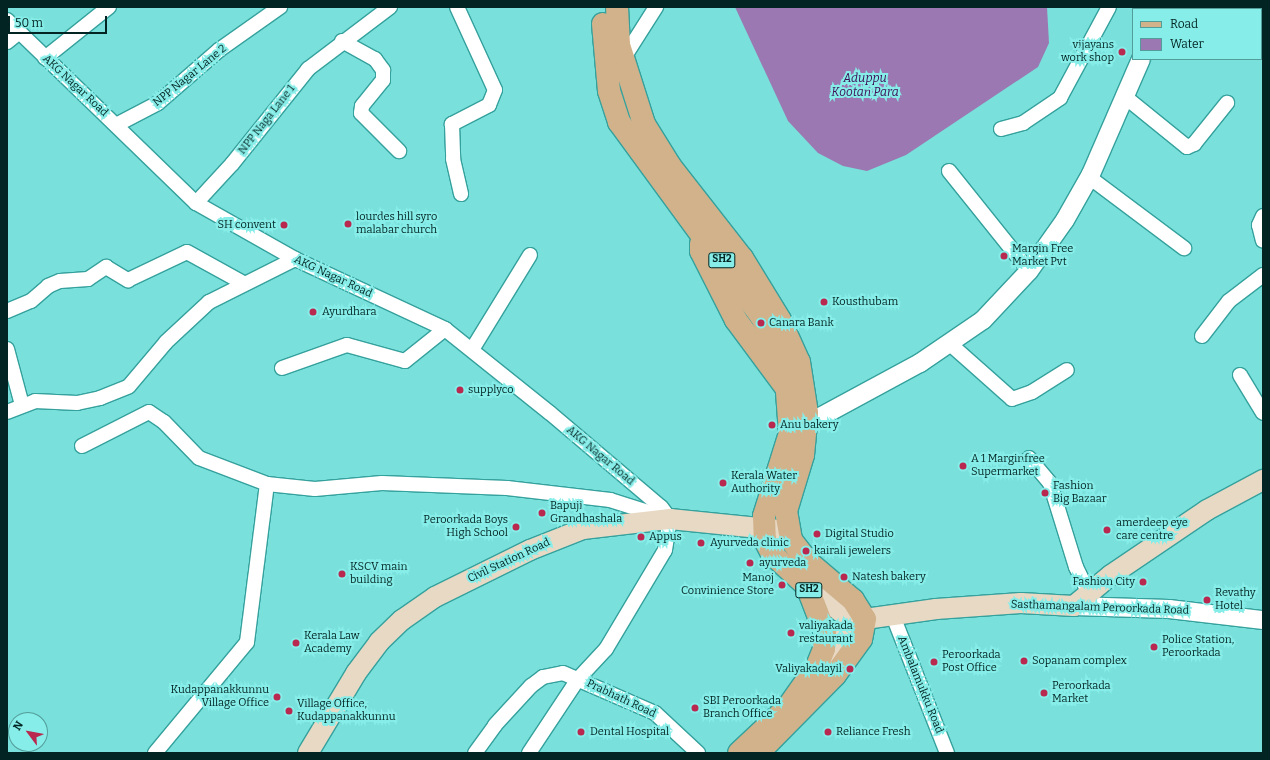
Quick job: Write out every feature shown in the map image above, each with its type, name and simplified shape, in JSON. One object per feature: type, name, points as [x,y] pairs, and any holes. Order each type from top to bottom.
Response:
[{"type":"main road","name":"SH2","points":[[602,7],[614,60],[609,91],[619,122],[710,232],[763,319],[785,365],[788,390],[798,429],[763,529],[770,552],[807,586],[825,633],[817,666],[788,707],[748,752]]},
{"type":"main road","points":[[614,60],[617,7]]},
{"type":"main road","points":[[710,232],[780,320],[796,354],[806,395],[798,429],[803,455],[786,511],[788,531],[797,550],[853,600],[865,619],[861,639],[835,675],[748,752]]},
{"type":"main road","points":[[1074,606],[1206,510],[1263,480]]},
{"type":"main road","name":"Civil Station Road","points":[[308,753],[342,694],[379,642],[435,597],[530,550],[583,529],[670,519],[788,531]]},
{"type":"main road","points":[[807,586],[841,612],[865,619]]},
{"type":"main road","name":"Sasthamangalam Peroorkada Road","points":[[865,619],[936,609],[1021,603],[1074,606]]},
{"type":"main road","points":[[817,666],[846,632],[865,619]]},
{"type":"street","points":[[45,58],[109,7]]},
{"type":"street","name":"NPP Nagar Lane 2","points":[[116,126],[158,103],[219,50],[280,7]]},
{"type":"street","name":"NPP Naga Lane 1","points":[[196,203],[232,164],[308,69],[342,41],[390,7]]},
{"type":"street","points":[[457,7],[496,90],[489,105],[452,124],[453,159],[461,194]]},
{"type":"street","points":[[614,60],[656,7]]},
{"type":"street","points":[[1001,129],[1023,123],[1060,98],[1109,7]]},
{"type":"street","name":"AKG Nagar Road","points":[[7,20],[18,33],[196,203],[295,260],[445,329],[473,348],[661,507],[670,519]]},
{"type":"street","points":[[7,42],[18,33]]},
{"type":"street","points":[[342,41],[375,59],[383,70],[383,80],[362,106],[361,113],[399,151]]},
{"type":"street","points":[[798,429],[949,343],[983,320],[1029,271],[1089,177],[1141,60]]},
{"type":"street","points":[[1124,96],[1187,147],[1194,144],[1227,103]]},
{"type":"street","points":[[949,171],[1029,271]]},
{"type":"street","points":[[1089,177],[1184,248]]},
{"type":"street","points":[[1263,216],[1259,226],[1263,241]]},
{"type":"street","points":[[7,311],[31,301],[48,286],[60,281],[88,279],[106,267],[128,280],[186,252],[245,284]]},
{"type":"street","points":[[473,348],[530,255]]},
{"type":"street","points":[[7,412],[35,401],[92,400],[129,386],[166,342],[209,302],[295,260]]},
{"type":"street","points":[[1202,336],[1229,301],[1263,275]]},
{"type":"street","points":[[282,368],[347,345],[405,361],[445,329]]},
{"type":"street","points":[[949,343],[1012,399],[1032,392],[1067,370]]},
{"type":"street","points":[[7,349],[22,405]]},
{"type":"street","points":[[1240,375],[1263,413]]},
{"type":"street","points":[[82,446],[149,412],[164,422],[200,458],[267,484],[315,489],[382,483],[507,488],[610,500],[670,519],[665,550],[606,649],[578,678],[529,753]]},
{"type":"street","points":[[1029,458],[1050,483],[1076,567],[1089,594]]},
{"type":"street","points":[[155,753],[247,642],[267,484]]},
{"type":"street","name":"Sasthamangalam Peroorkada Road","points":[[1074,606],[1169,609],[1263,620]]},
{"type":"street","name":"Ambalamukku Road","points":[[893,616],[947,753]]},
{"type":"street","name":"Prabhath Road","points":[[475,753],[515,701],[543,677],[563,673],[578,678],[655,713],[698,753]]},
{"type":"water","name":"Aduppu Kootan Para","points":[[735,7],[1047,7],[1049,43],[1038,67],[906,155],[867,171],[843,166],[818,153],[788,121]]},
{"type":"place","name":"vijayans work shop","points":[[1122,52]]},
{"type":"place","name":"lourdes hill syro malabar church","points":[[348,224]]},
{"type":"place","name":"SH convent","points":[[284,225]]},
{"type":"place","name":"Margin Free Market Pvt","points":[[1004,256]]},
{"type":"place","name":"Kousthubam","points":[[824,302]]},
{"type":"place","name":"Ayurdhara","points":[[313,312]]},
{"type":"place","name":"Canara Bank","points":[[761,323]]},
{"type":"place","name":"supplyco","points":[[460,390]]},
{"type":"place","name":"Anu bakery","points":[[772,425]]},
{"type":"place","name":"A 1 Marginfree Supermarket","points":[[963,466]]},
{"type":"place","name":"Kerala Water Authority","points":[[723,483]]},
{"type":"place","name":"Fashion Big Bazaar","points":[[1045,493]]},
{"type":"place","name":"Bapuji Grandhashala","points":[[542,513]]},
{"type":"place","name":"Peroorkada Boys High School","points":[[516,527]]},
{"type":"place","name":"amerdeep eye care centre","points":[[1107,530]]},
{"type":"place","name":"Digital Studio","points":[[817,534]]},
{"type":"place","name":"Appus","points":[[641,537]]},
{"type":"place","name":"Ayurveda clinic","points":[[701,543]]},
{"type":"place","name":"kairali jewelers","points":[[806,551]]},
{"type":"place","name":"ayurveda","points":[[750,563]]},
{"type":"place","name":"KSCV main building","points":[[342,574]]},
{"type":"place","name":"Natesh bakery","points":[[844,577]]},
{"type":"place","name":"Fashion City","points":[[1143,582]]},
{"type":"place","name":"Manoj Convinience Store","points":[[782,585]]},
{"type":"place","name":"Revathy Hotel","points":[[1207,600]]},
{"type":"place","name":"valiyakada restaurant","points":[[791,633]]},
{"type":"place","name":"Kerala Law Academy","points":[[296,643]]},
{"type":"place","name":"Police Station, Peroorkada","points":[[1154,647]]},
{"type":"place","name":"Sopanam complex","points":[[1024,661]]},
{"type":"place","name":"Peroorkada Post Office","points":[[934,662]]},
{"type":"place","name":"Valiyakadayil","points":[[850,669]]},
{"type":"place","name":"Peroorkada Market","points":[[1044,693]]},
{"type":"place","name":"Kudappanakkunnu Village Office","points":[[277,697]]},
{"type":"place","name":"SBI Peroorkada Branch Office","points":[[695,708]]},
{"type":"place","name":"Village Office, Kudappanakkunnu","points":[[289,711]]},
{"type":"place","name":"Dental Hospital","points":[[581,732]]},
{"type":"place","name":"Reliance Fresh","points":[[828,732]]}]
